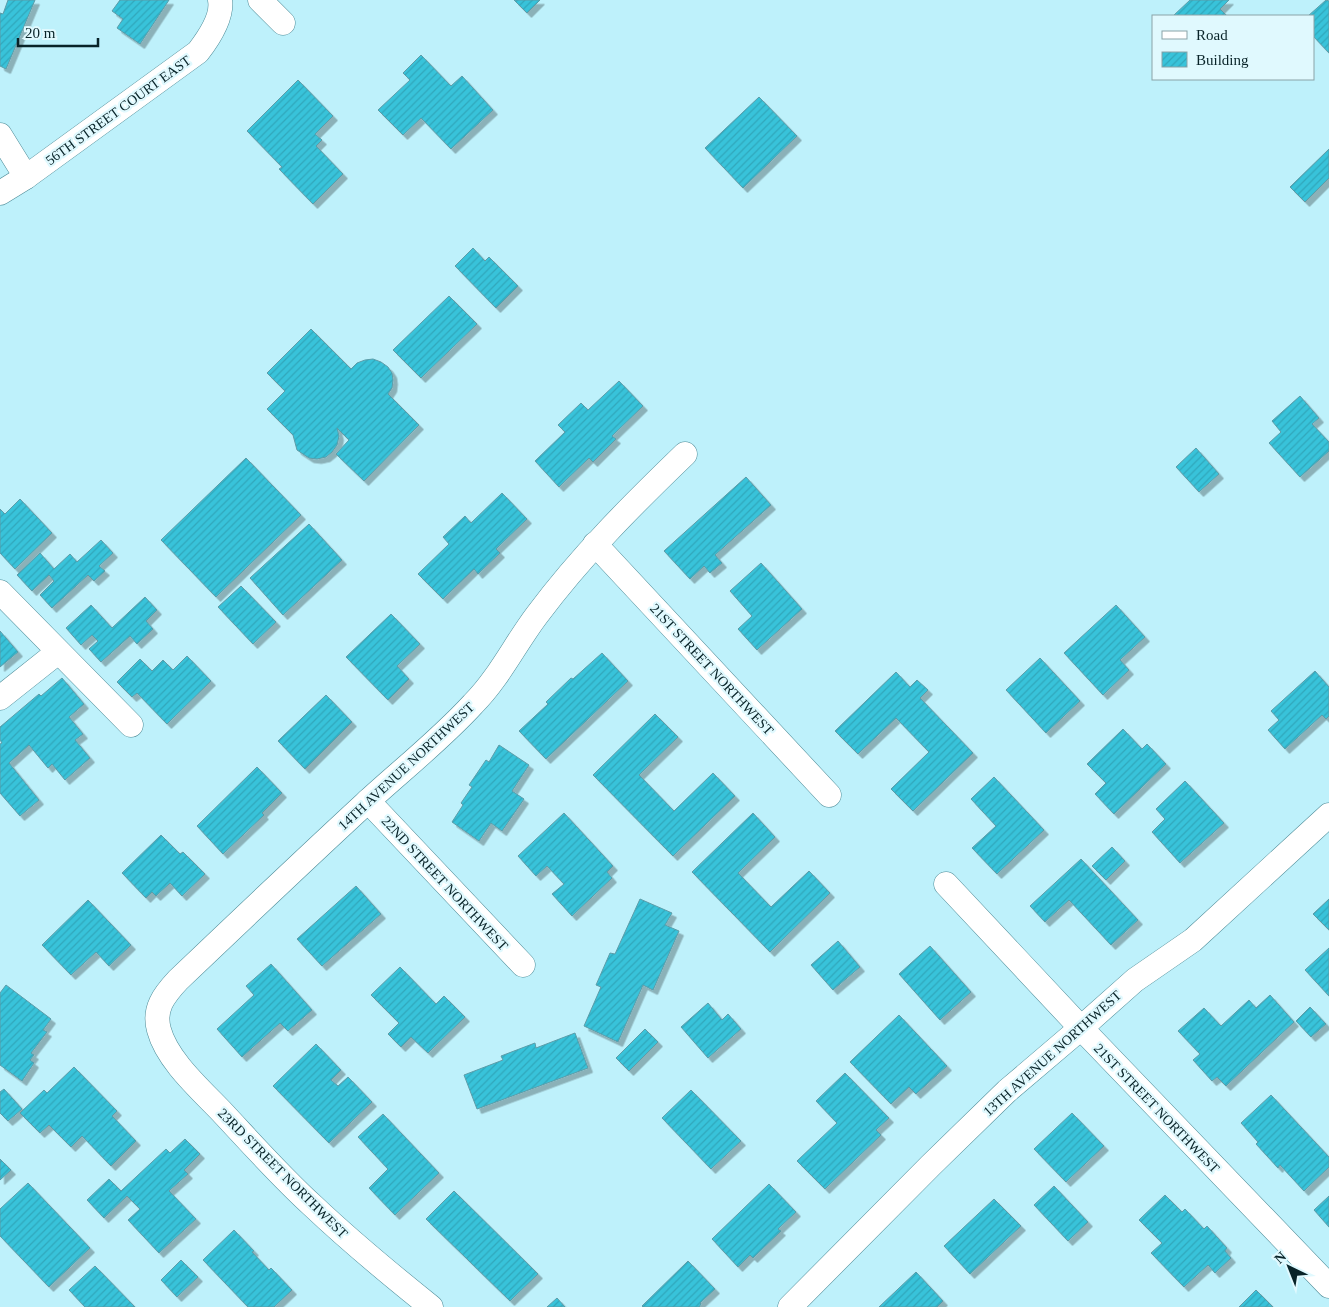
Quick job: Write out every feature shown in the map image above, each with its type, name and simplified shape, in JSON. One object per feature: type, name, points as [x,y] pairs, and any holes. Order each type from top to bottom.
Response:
[{"type":"street","points":[[260,0],[283,23]]},
{"type":"street","name":"56TH STREET COURT EAST","points":[[0,193],[198,52],[212,34],[219,7]]},
{"type":"street","points":[[0,135],[26,176]]},
{"type":"street","name":"14TH AVENUE NORTHWEST","points":[[157,1020],[160,1003],[178,980],[475,703],[536,616],[595,544],[685,454]]},
{"type":"street","name":"21ST STREET NORTHWEST","points":[[595,544],[829,794]]},
{"type":"street","points":[[0,592],[131,725]]},
{"type":"street","points":[[0,698],[58,652]]},
{"type":"street","name":"22ND STREET NORTHWEST","points":[[368,801],[523,965]]},
{"type":"street","name":"13TH AVENUE NORTHWEST","points":[[790,1307],[1007,1091],[1135,980],[1193,940],[1329,815]]},
{"type":"street","name":"21ST STREET NORTHWEST","points":[[946,884],[1081,1028],[1329,1286]]},
{"type":"street","name":"23RD STREET NORTHWEST","points":[[157,1020],[162,1040],[178,1064],[273,1167],[347,1237],[431,1307]]},
{"type":"building","points":[[8,0],[35,0],[6,69],[0,66],[0,13],[3,14]]},
{"type":"building","points":[[120,0],[169,0],[140,44],[117,28],[123,19],[112,11]]},
{"type":"building","points":[[514,0],[540,0],[527,13]]},
{"type":"building","points":[[1190,0],[1229,0],[1220,9],[1226,15],[1174,15]]},
{"type":"building","points":[[1326,0],[1329,1],[1329,53],[1314,37],[1314,15],[1309,15]]},
{"type":"building","points":[[421,55],[451,86],[462,76],[493,110],[451,149],[421,118],[403,135],[378,110],[410,80],[403,73]]},
{"type":"building","points":[[298,80],[333,116],[315,134],[322,140],[316,146],[343,174],[313,204],[279,169],[282,167],[247,131]]},
{"type":"building","points":[[759,97],[797,136],[743,188],[705,148]]},
{"type":"building","points":[[1329,149],[1329,178],[1305,202],[1290,187]]},
{"type":"building","points":[[473,248],[485,261],[489,257],[518,286],[496,308],[455,266]]},
{"type":"building","points":[[449,296],[477,324],[421,378],[393,350]]},
{"type":"building","points":[[311,329],[351,369],[357,363],[373,359],[388,367],[392,373],[393,380],[392,388],[388,394],[419,425],[364,481],[336,454],[349,440],[337,428],[339,436],[337,445],[332,452],[326,457],[309,458],[297,450],[293,435],[267,409],[285,391],[267,373]]},
{"type":"building","points":[[619,381],[643,406],[612,436],[616,439],[593,462],[589,458],[559,487],[535,461],[565,432],[558,425],[581,403],[588,410]]},
{"type":"building","points":[[1300,396],[1319,418],[1312,424],[1329,442],[1329,451],[1300,477],[1269,443],[1281,432],[1272,421]]},
{"type":"building","points":[[1196,448],[1219,474],[1199,492],[1176,467]]},
{"type":"building","points":[[246,458],[301,515],[216,597],[161,540]]},
{"type":"building","points":[[746,477],[771,505],[715,555],[722,563],[710,573],[704,566],[690,579],[664,551]]},
{"type":"building","points":[[502,493],[527,519],[496,549],[500,553],[478,574],[474,569],[443,599],[418,574],[449,544],[443,537],[465,516],[471,523]]},
{"type":"building","points":[[20,499],[52,533],[15,569],[0,553],[0,509],[5,514]]},
{"type":"building","points":[[309,524],[342,560],[283,615],[250,578]]},
{"type":"building","points":[[101,540],[113,553],[99,566],[105,571],[94,581],[88,575],[52,608],[40,595],[54,581],[49,575],[32,591],[17,575],[40,553],[54,569],[70,554],[77,562]]},
{"type":"building","points":[[761,563],[802,609],[757,650],[738,629],[752,616],[730,591]]},
{"type":"building","points":[[241,586],[276,622],[253,644],[218,607]]},
{"type":"building","points":[[145,597],[157,610],[146,621],[153,629],[137,644],[130,636],[101,662],[89,649],[98,641],[92,635],[81,645],[66,628],[91,605],[112,628]]},
{"type":"building","points":[[1116,605],[1145,637],[1120,660],[1129,670],[1103,695],[1064,653]]},
{"type":"building","points":[[391,614],[420,644],[397,666],[409,679],[388,700],[346,657]]},
{"type":"building","points":[[0,631],[18,652],[0,667]]},
{"type":"building","points":[[602,653],[628,681],[546,759],[519,731],[548,704],[546,702],[571,678],[573,679]]},
{"type":"building","points":[[187,656],[211,681],[167,724],[137,693],[132,697],[117,682],[140,659],[152,671],[163,660],[173,670]]},
{"type":"building","points":[[1040,658],[1080,701],[1046,733],[1006,690]]},
{"type":"building","points":[[1315,671],[1329,687],[1329,716],[1326,719],[1322,715],[1285,749],[1268,730],[1279,720],[1271,711]]},
{"type":"building","points":[[896,672],[910,687],[917,680],[928,690],[920,698],[973,753],[913,811],[891,789],[929,752],[896,718],[858,754],[835,731]]},
{"type":"building","points":[[62,678],[84,704],[69,717],[83,734],[75,740],[90,758],[65,780],[52,764],[48,768],[29,745],[9,763],[39,800],[20,816],[0,793],[0,744],[2,743],[0,740],[0,727],[39,694],[41,696]]},
{"type":"building","points":[[326,695],[352,722],[305,769],[278,741]]},
{"type":"building","points":[[655,714],[678,737],[639,775],[674,811],[713,773],[735,796],[673,856],[593,775]]},
{"type":"building","points":[[1123,729],[1142,749],[1147,744],[1166,764],[1114,814],[1095,794],[1106,783],[1087,764]]},
{"type":"building","points":[[499,745],[529,765],[512,791],[524,799],[502,831],[491,823],[479,841],[452,822],[463,805],[461,803],[472,787],[469,785],[486,760],[489,762]]},
{"type":"building","points":[[257,767],[282,793],[262,813],[264,815],[223,854],[197,826]]},
{"type":"building","points":[[994,777],[1044,830],[997,874],[972,848],[996,826],[971,799]]},
{"type":"building","points":[[1185,781],[1224,823],[1180,863],[1152,832],[1165,819],[1156,809]]},
{"type":"building","points":[[564,813],[613,866],[607,872],[612,878],[572,916],[552,894],[564,884],[547,866],[536,876],[518,856]]},
{"type":"building","points":[[753,813],[775,837],[738,873],[771,907],[809,871],[830,893],[770,952],[692,872]]},
{"type":"building","points":[[161,835],[180,854],[183,852],[205,874],[182,896],[170,883],[156,896],[152,892],[146,898],[122,873]]},
{"type":"building","points":[[1112,847],[1125,861],[1106,880],[1092,866]]},
{"type":"building","points":[[1081,859],[1138,920],[1111,945],[1069,900],[1045,922],[1030,906]]},
{"type":"building","points":[[356,886],[381,914],[322,966],[297,939]]},
{"type":"building","points":[[640,899],[672,913],[665,925],[679,931],[653,990],[643,985],[618,1042],[584,1026],[601,987],[596,985],[610,953],[615,954]]},
{"type":"building","points":[[1329,899],[1329,930],[1313,914]]},
{"type":"building","points":[[88,900],[131,945],[109,966],[96,952],[71,975],[42,945]]},
{"type":"building","points":[[838,941],[860,967],[833,990],[811,965]]},
{"type":"building","points":[[930,946],[971,992],[940,1020],[899,974]]},
{"type":"building","points":[[1329,948],[1329,996],[1305,970]]},
{"type":"building","points":[[271,964],[312,1010],[288,1031],[280,1023],[242,1057],[217,1029],[254,995],[246,986]]},
{"type":"building","points":[[400,967],[436,1004],[444,996],[465,1017],[428,1053],[411,1037],[401,1047],[388,1034],[399,1023],[371,995]]},
{"type":"building","points":[[6,985],[51,1019],[43,1030],[47,1032],[31,1053],[34,1055],[30,1060],[34,1063],[22,1081],[0,1065],[0,993]]},
{"type":"building","points":[[1270,995],[1294,1022],[1226,1086],[1217,1077],[1212,1081],[1193,1060],[1200,1054],[1178,1031],[1204,1008],[1221,1026],[1249,1000],[1256,1008]]},
{"type":"building","points":[[708,1003],[722,1020],[728,1014],[741,1029],[708,1058],[681,1027]]},
{"type":"building","points":[[1310,1007],[1326,1024],[1311,1037],[1296,1021]]},
{"type":"building","points":[[899,1015],[947,1066],[916,1094],[909,1087],[891,1104],[850,1062]]},
{"type":"building","points":[[645,1029],[658,1042],[629,1071],[616,1058]]},
{"type":"building","points":[[575,1033],[588,1068],[477,1109],[464,1075],[503,1060],[501,1056],[535,1043],[536,1048]]},
{"type":"building","points":[[316,1044],[341,1070],[331,1080],[338,1086],[348,1077],[372,1102],[329,1143],[273,1086]]},
{"type":"building","points":[[74,1067],[117,1111],[112,1116],[136,1141],[111,1166],[82,1136],[71,1147],[49,1125],[40,1133],[20,1113],[44,1090],[47,1093]]},
{"type":"building","points":[[845,1073],[889,1118],[876,1130],[881,1135],[825,1189],[797,1161],[837,1123],[816,1101]]},
{"type":"building","points":[[4,1089],[22,1109],[8,1121],[0,1113],[0,1092]]},
{"type":"building","points":[[691,1090],[741,1141],[711,1169],[662,1118]]},
{"type":"building","points":[[1271,1095],[1329,1157],[1329,1167],[1304,1191],[1280,1165],[1278,1168],[1256,1144],[1258,1142],[1241,1123]]},
{"type":"building","points":[[1072,1113],[1104,1146],[1066,1182],[1034,1149]]},
{"type":"building","points":[[383,1114],[439,1173],[395,1215],[369,1188],[388,1169],[358,1137]]},
{"type":"building","points":[[185,1139],[200,1154],[184,1170],[188,1174],[169,1191],[196,1219],[159,1253],[128,1220],[140,1209],[127,1196],[104,1218],[87,1200],[109,1179],[121,1191],[166,1149],[170,1153]]},
{"type":"building","points":[[0,1159],[11,1170],[0,1180]]},
{"type":"building","points":[[28,1183],[90,1248],[49,1287],[0,1236],[0,1209]]},
{"type":"building","points":[[769,1184],[796,1212],[778,1229],[781,1231],[753,1258],[750,1255],[738,1267],[712,1239]]},
{"type":"building","points":[[1054,1186],[1088,1222],[1068,1241],[1034,1205]]},
{"type":"building","points":[[454,1191],[538,1274],[510,1301],[426,1219]]},
{"type":"building","points":[[1165,1195],[1182,1212],[1185,1209],[1204,1229],[1207,1226],[1227,1248],[1225,1251],[1231,1258],[1215,1273],[1208,1265],[1184,1287],[1151,1253],[1162,1243],[1139,1220]]},
{"type":"building","points":[[1329,1196],[1329,1227],[1314,1210]]},
{"type":"building","points":[[994,1199],[1021,1226],[970,1274],[944,1246]]},
{"type":"building","points":[[234,1230],[269,1270],[271,1268],[292,1290],[274,1307],[248,1307],[203,1260]]},
{"type":"building","points":[[181,1260],[198,1277],[177,1297],[161,1280]]},
{"type":"building","points":[[688,1261],[715,1289],[700,1303],[699,1307],[642,1306]]},
{"type":"building","points":[[95,1266],[135,1307],[85,1307],[69,1290]]},
{"type":"building","points":[[916,1272],[943,1301],[937,1307],[879,1307]]},
{"type":"building","points":[[1256,1290],[1273,1307],[1239,1307]]},
{"type":"building","points":[[557,1298],[565,1307],[547,1307]]}]
